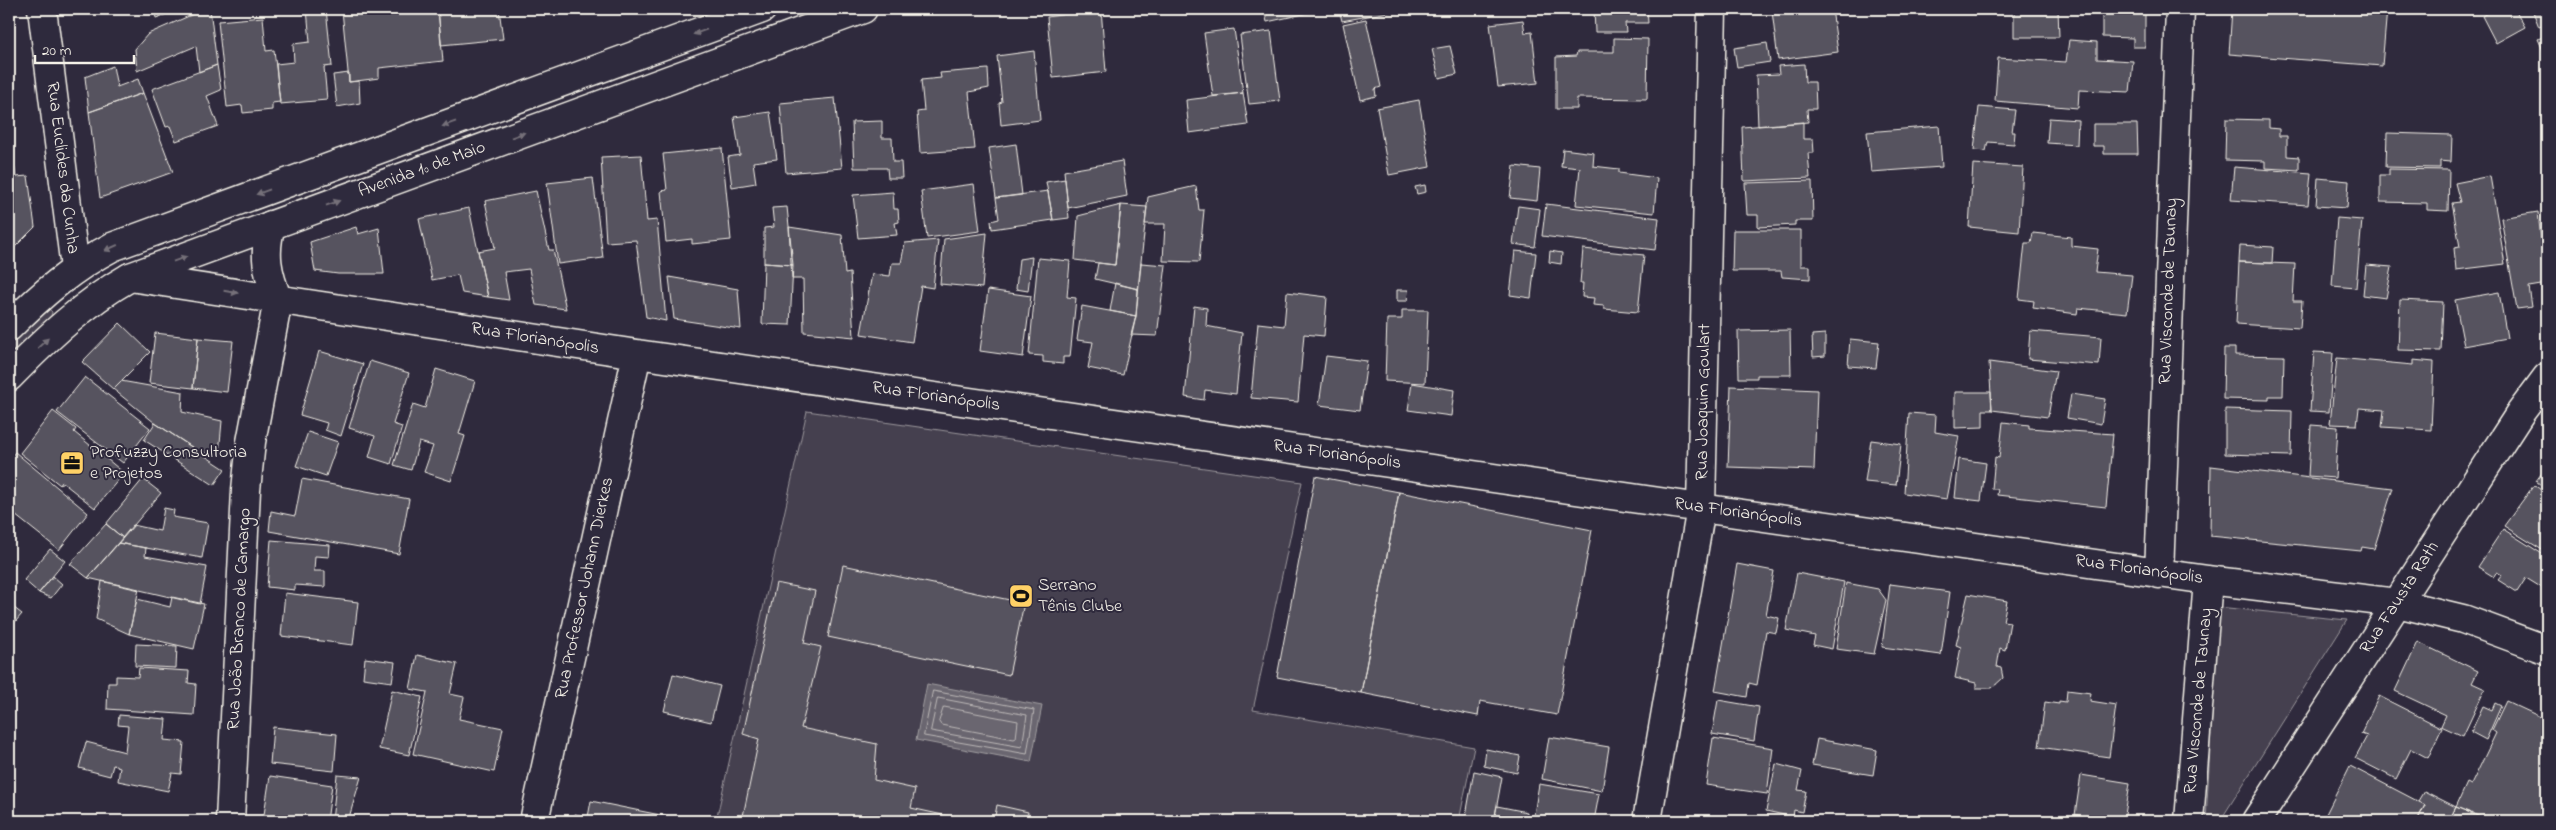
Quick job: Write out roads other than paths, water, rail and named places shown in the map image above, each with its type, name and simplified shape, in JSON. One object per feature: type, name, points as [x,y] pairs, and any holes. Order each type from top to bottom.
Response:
[{"type":"street","name":"Rua Euclides da Cunha","points":[[42,9],[75,268]]},
{"type":"street","name":"Avenida 1º de Maio","points":[[9,327],[49,288],[75,268],[112,247],[762,9]]},
{"type":"street","name":"Avenida 1º de Maio","points":[[9,377],[77,312],[100,294],[130,277],[863,9]]},
{"type":"street","name":"Rua Joaquim Goulart","points":[[1647,821],[1701,508],[1712,9]]},
{"type":"street","name":"Rua Visconde de Taunay","points":[[2159,574],[2180,9]]},
{"type":"street","points":[[271,225],[266,244],[266,260],[269,278],[278,300]]},
{"type":"street","name":"Rua Florianópolis","points":[[75,268],[637,354],[1701,508],[2159,574],[2397,603],[2463,620],[2547,650]]},
{"type":"street","name":"Rua João Branco de Camargo","points":[[230,821],[246,490],[251,442],[278,300]]},
{"type":"street","name":"Rua Professor Johann Dierkes","points":[[534,821],[637,354]]},
{"type":"street","name":"Rua Fausta Rath","points":[[2256,821],[2521,412],[2547,377]]},
{"type":"street","name":"Rua Visconde de Taunay","points":[[2189,821],[2208,580]]},
{"type":"water","points":[[927,684],[1042,706],[1031,762],[916,740]]},
{"type":"place","name":"Profuzzy Consultoria e Projetos","points":[[72,463]]},
{"type":"place","name":"Serrano Tênis Clube","points":[[1021,596]]}]
